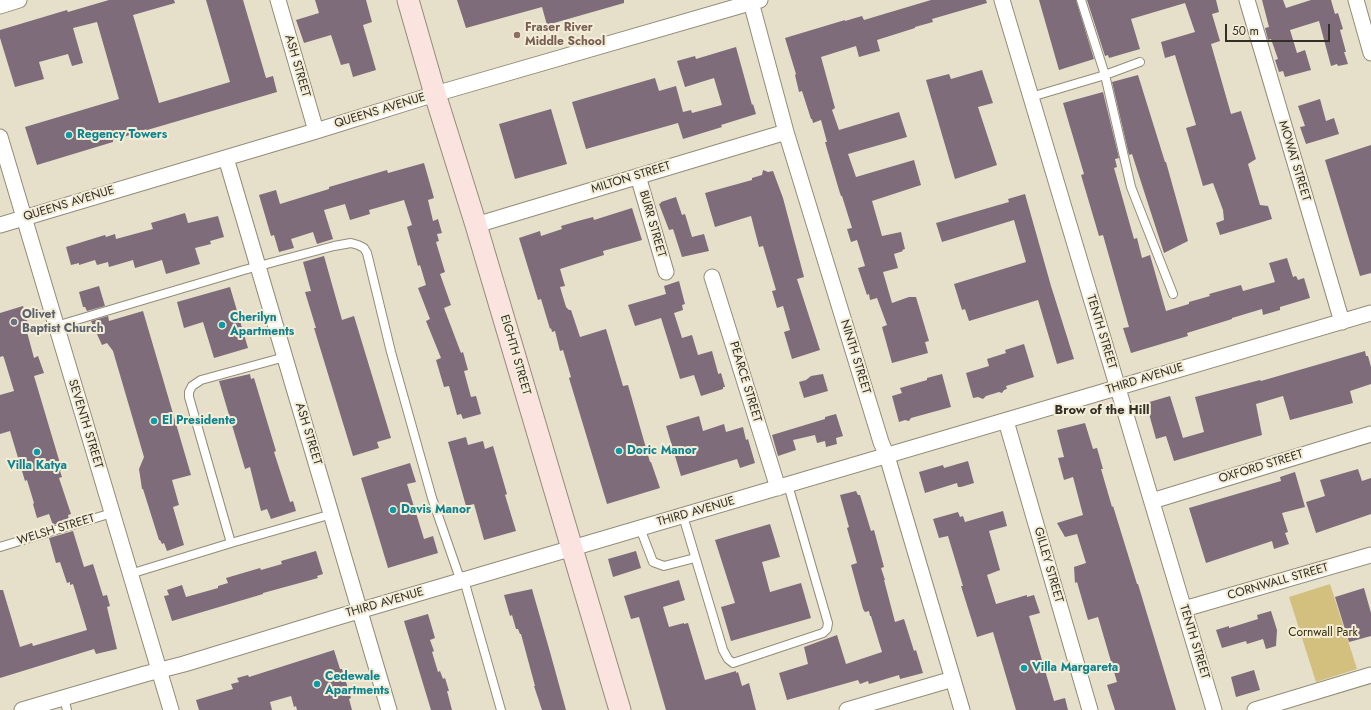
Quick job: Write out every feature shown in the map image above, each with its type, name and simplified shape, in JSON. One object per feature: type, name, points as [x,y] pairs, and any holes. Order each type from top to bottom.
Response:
[{"type":"street","points":[[0,6],[19,0]]},
{"type":"street","name":"ASH STREET","points":[[278,0],[316,131]]},
{"type":"street","name":"EIGHTH STREET","points":[[408,0],[620,710]]},
{"type":"street","name":"TENTH STREET","points":[[1002,0],[1214,710]]},
{"type":"street","name":"MOWAT STREET","points":[[1247,0],[1342,322]]},
{"type":"street","points":[[1356,0],[1371,53]]},
{"type":"street","name":"QUEENS AVENUE","points":[[0,225],[435,94],[756,1]]},
{"type":"street","name":"NINTH STREET","points":[[756,1],[786,132],[881,442],[887,456],[962,710]]},
{"type":"street","name":"MILTON STREET","points":[[476,225],[786,132]]},
{"type":"street","name":"SEVENTH STREET","points":[[0,137],[171,710]]},
{"type":"street","name":"ASH STREET","points":[[226,158],[389,710]]},
{"type":"street","name":"BURR STREET","points":[[638,176],[666,272]]},
{"type":"street","name":"PEARCE STREET","points":[[712,277],[783,486]]},
{"type":"street","name":"THIRD AVENUE","points":[[22,710],[65,704],[159,670],[1371,313]]},
{"type":"street","name":"GILLEY STREET","points":[[1006,421],[1090,710]]},
{"type":"street","name":"OXFORD STREET","points":[[1152,501],[1371,434]]},
{"type":"street","name":"CORNWALL STREET","points":[[1184,609],[1371,555]]},
{"type":"street","points":[[1255,710],[1371,675]]},
{"type":"street","points":[[847,710],[953,679]]},
{"type":"lane","points":[[1081,0],[1105,75],[1131,187],[1173,294]]},
{"type":"lane","points":[[1031,97],[1105,75],[1140,62]]},
{"type":"lane","points":[[56,326],[258,266],[334,246],[351,243],[364,248],[367,254],[391,352],[432,498],[458,573],[464,580],[501,710]]},
{"type":"lane","points":[[231,543],[189,397],[189,392],[192,386],[200,380],[285,357]]},
{"type":"lane","points":[[683,516],[723,650],[728,659],[733,663],[823,633],[827,629],[828,623],[783,486]]},
{"type":"lane","name":"WELSH STREET","points":[[0,547],[112,513]]},
{"type":"lane","points":[[130,574],[332,514]]},
{"type":"lane","points":[[640,528],[653,562],[664,566],[695,558]]},
{"type":"green space","name":"Cornwall Park","points":[[1330,584],[1357,669],[1316,682],[1289,597]]},
{"type":"building","points":[[109,0],[174,0],[175,3],[133,15],[159,103],[230,82],[206,0],[243,0],[266,78],[273,76],[277,92],[113,140],[113,142],[37,165],[25,127],[119,99],[97,22],[73,28],[83,63],[72,66],[68,54],[39,62],[44,79],[15,87],[0,38],[0,30],[67,10],[68,12]]},
{"type":"building","points":[[315,0],[366,0],[372,22],[363,25],[376,70],[353,77],[349,63],[341,65],[331,35],[304,43],[296,20],[319,13]]},
{"type":"building","points":[[457,0],[624,0],[624,3],[547,25],[542,7],[466,28]]},
{"type":"building","points":[[931,0],[986,0],[987,3],[932,19],[933,22],[877,40],[880,51],[859,57],[856,46],[821,57],[835,108],[832,110],[839,130],[899,112],[907,137],[848,154],[856,177],[914,160],[921,185],[872,201],[882,236],[901,232],[905,249],[894,254],[898,268],[883,272],[892,303],[909,297],[916,297],[929,341],[925,342],[928,353],[892,363],[882,327],[887,325],[877,298],[870,300],[869,294],[867,295],[858,268],[865,266],[857,240],[851,242],[847,229],[852,228],[827,149],[825,142],[827,142],[821,120],[813,123],[802,91],[799,92],[796,74],[785,38],[862,16],[864,20]]},
{"type":"building","points":[[1039,0],[1076,0],[1094,59],[1059,70]]},
{"type":"building","points":[[1087,0],[1216,0],[1219,12],[1212,14],[1220,41],[1211,44],[1231,114],[1241,111],[1256,159],[1248,164],[1260,205],[1268,206],[1272,219],[1220,235],[1216,223],[1224,220],[1223,210],[1213,183],[1203,186],[1186,128],[1196,125],[1175,55],[1165,58],[1161,42],[1195,32],[1185,3],[1131,19],[1140,49],[1109,58],[1108,55],[1105,56]]},
{"type":"building","points":[[1262,0],[1283,0],[1286,8],[1311,0],[1331,0],[1335,14],[1338,13],[1343,29],[1340,30],[1348,64],[1338,66],[1337,64],[1331,66],[1319,21],[1290,30],[1297,53],[1305,50],[1311,70],[1285,77],[1283,71],[1279,72],[1275,60],[1278,59],[1271,39],[1268,40],[1265,28],[1269,27]]},
{"type":"building","points":[[736,47],[752,105],[753,104],[756,114],[721,125],[722,127],[683,139],[678,123],[586,149],[572,102],[655,78],[659,91],[676,86],[683,112],[691,110],[692,113],[722,105],[714,78],[685,87],[677,61],[695,56],[696,59]]},
{"type":"building","points":[[982,70],[993,103],[978,107],[997,165],[955,179],[926,80],[949,74],[951,79]]},
{"type":"building","points":[[1138,75],[1166,162],[1188,241],[1164,253],[1132,154],[1129,155],[1112,82]]},
{"type":"building","points":[[1103,92],[1119,158],[1115,159],[1117,167],[1114,168],[1134,239],[1137,238],[1142,258],[1150,255],[1166,311],[1210,296],[1209,294],[1241,285],[1243,291],[1275,282],[1269,263],[1287,258],[1293,277],[1296,276],[1298,280],[1304,278],[1310,298],[1280,307],[1280,310],[1263,315],[1262,309],[1232,318],[1187,333],[1188,336],[1131,353],[1123,328],[1129,327],[1103,235],[1099,236],[1081,175],[1084,174],[1063,103]]},
{"type":"building","points":[[1320,99],[1326,121],[1334,118],[1339,134],[1306,144],[1300,127],[1305,126],[1298,106]]},
{"type":"building","points":[[551,109],[567,164],[515,179],[499,124]]},
{"type":"building","points":[[1371,145],[1371,273],[1360,276],[1325,160]]},
{"type":"building","points":[[424,163],[434,198],[428,200],[433,221],[438,219],[442,233],[437,234],[439,241],[436,242],[445,272],[440,274],[451,305],[444,308],[461,353],[463,352],[468,370],[464,371],[471,397],[476,396],[481,414],[463,419],[461,414],[457,415],[449,386],[444,387],[436,360],[441,358],[426,321],[430,319],[418,288],[426,285],[420,265],[418,266],[407,227],[412,225],[404,200],[369,210],[370,214],[350,220],[345,204],[324,210],[333,239],[317,244],[313,232],[291,239],[294,248],[279,252],[274,235],[271,236],[259,195],[276,190],[280,204],[329,189],[329,187],[387,170],[388,173]]},
{"type":"building","points":[[763,170],[768,172],[773,171],[783,198],[804,277],[797,279],[820,350],[792,359],[784,332],[790,330],[783,306],[777,308],[772,291],[776,290],[763,246],[759,247],[751,216],[715,227],[705,193],[752,180],[752,178],[762,175]]},
{"type":"building","points":[[1025,194],[1051,286],[1074,359],[1057,364],[1038,300],[969,321],[965,309],[962,310],[954,284],[1026,262],[1014,220],[942,242],[936,223],[1009,202],[1008,199]]},
{"type":"building","points":[[676,197],[682,215],[685,214],[692,237],[704,234],[709,251],[682,257],[673,229],[669,230],[659,204]]},
{"type":"building","points":[[632,208],[642,240],[603,251],[604,255],[560,269],[565,286],[560,287],[566,307],[571,310],[580,337],[606,329],[623,386],[628,385],[650,462],[660,488],[607,504],[569,378],[571,377],[563,350],[560,351],[555,331],[552,332],[551,328],[550,329],[541,299],[538,300],[519,238],[540,231],[541,236],[562,229],[561,226],[593,217],[594,220]]},
{"type":"building","points":[[185,213],[188,223],[218,216],[224,237],[210,241],[211,244],[195,248],[200,264],[166,274],[162,260],[135,268],[133,260],[109,267],[108,262],[97,265],[95,260],[79,265],[79,263],[71,265],[66,247],[105,235],[106,237],[115,234],[116,239],[153,229],[151,223]]},
{"type":"building","points":[[324,256],[342,320],[354,316],[391,438],[377,442],[379,448],[353,456],[314,328],[316,328],[305,292],[311,291],[303,262]]},
{"type":"building","points":[[679,281],[685,304],[682,305],[683,310],[674,313],[682,338],[692,335],[698,355],[712,351],[718,374],[721,373],[725,387],[701,396],[694,375],[680,379],[661,318],[635,326],[628,305],[666,294],[664,286]]},
{"type":"building","points":[[99,286],[105,306],[87,311],[85,307],[83,307],[79,292]]},
{"type":"building","name":"Cherilyn Apartments","points":[[230,287],[248,348],[214,358],[203,322],[184,328],[177,302]]},
{"type":"building","points":[[23,306],[30,331],[27,332],[34,358],[38,356],[44,373],[34,376],[62,470],[60,471],[62,477],[59,478],[71,514],[68,515],[69,520],[53,525],[49,514],[37,518],[27,480],[25,481],[10,431],[0,434],[0,395],[14,391],[4,358],[3,356],[0,357],[0,313]]},
{"type":"building","name":"El Presidente","points":[[143,311],[191,475],[172,480],[179,505],[173,507],[184,545],[167,551],[164,543],[162,544],[159,540],[142,489],[139,469],[144,457],[113,351],[107,343],[102,345],[91,321],[108,316],[109,321]]},
{"type":"building","points":[[1024,344],[1034,377],[1006,386],[1007,389],[1002,393],[999,392],[986,396],[983,399],[978,397],[973,398],[966,373],[989,366],[987,359],[1006,353],[1005,350]]},
{"type":"building","points":[[1365,351],[1371,367],[1371,384],[1350,391],[1353,403],[1290,420],[1283,396],[1256,404],[1262,435],[1174,461],[1166,436],[1156,439],[1146,403],[1170,396],[1183,438],[1204,432],[1195,397],[1260,380],[1261,381]]},
{"type":"building","points":[[250,374],[251,379],[254,378],[276,451],[274,452],[290,502],[293,501],[296,511],[271,519],[267,509],[261,511],[250,467],[245,469],[219,381]]},
{"type":"building","points":[[823,374],[828,391],[804,398],[799,382],[806,380],[811,376]]},
{"type":"building","points":[[942,374],[951,407],[911,418],[909,421],[905,420],[899,422],[892,396],[902,393],[900,388]]},
{"type":"building","points":[[836,414],[843,436],[836,438],[837,444],[826,447],[825,441],[817,443],[815,435],[793,440],[796,450],[778,456],[772,435],[825,419],[825,417]]},
{"type":"building","points":[[699,416],[703,431],[724,424],[726,432],[743,427],[746,440],[748,439],[755,463],[740,468],[737,459],[681,476],[666,426]]},
{"type":"building","points":[[1085,423],[1093,449],[1097,448],[1103,469],[1101,469],[1112,507],[1113,506],[1138,584],[1176,710],[1115,710],[1107,685],[1117,682],[1098,617],[1088,620],[1077,582],[1075,583],[1074,567],[1086,563],[1077,534],[1065,537],[1057,523],[1083,515],[1073,477],[1064,480],[1058,458],[1064,457],[1057,430]]},
{"type":"building","points":[[466,437],[468,445],[483,441],[485,449],[493,446],[507,494],[505,495],[516,531],[484,540],[474,504],[466,506],[448,442]]},
{"type":"building","points":[[968,461],[974,483],[958,487],[957,483],[925,493],[919,472],[943,465],[944,468]]},
{"type":"building","name":"Davis Manor","points":[[410,463],[416,482],[407,484],[424,539],[433,536],[438,553],[388,568],[361,478]]},
{"type":"building","points":[[1358,469],[1362,481],[1371,478],[1371,514],[1316,533],[1306,502],[1325,496],[1320,480]]},
{"type":"building","points":[[1295,472],[1305,507],[1282,513],[1288,532],[1285,533],[1289,544],[1274,549],[1272,541],[1206,563],[1189,508],[1281,481],[1280,477]]},
{"type":"building","points":[[856,491],[858,495],[860,495],[871,531],[874,530],[884,567],[881,568],[895,622],[904,619],[923,673],[900,679],[899,675],[869,684],[868,681],[860,684],[858,680],[787,700],[779,673],[808,664],[804,647],[837,635],[846,664],[882,652],[869,611],[865,612],[863,609],[851,565],[857,563],[847,528],[849,527],[840,495]]},
{"type":"building","points":[[1003,511],[1007,526],[989,531],[1000,570],[987,575],[996,604],[1027,595],[1027,597],[1034,595],[1040,613],[1029,616],[1054,701],[1065,698],[1068,710],[1016,710],[993,632],[977,637],[961,586],[963,586],[948,536],[939,538],[933,519],[958,512],[960,517],[963,516],[965,522]]},
{"type":"building","points":[[770,524],[780,557],[762,562],[770,592],[801,583],[811,618],[731,641],[721,607],[735,603],[715,540]]},
{"type":"building","points":[[73,531],[84,567],[93,564],[103,596],[107,595],[110,606],[107,607],[117,649],[96,654],[94,649],[0,678],[0,590],[3,590],[20,647],[32,643],[33,646],[87,630],[73,584],[70,585],[70,582],[67,583],[60,562],[56,563],[49,538]]},
{"type":"building","points":[[316,551],[323,574],[317,576],[318,578],[172,621],[164,596],[169,595],[167,590],[182,585],[186,597],[218,588],[218,586],[228,583],[226,578],[260,568],[261,570],[282,564],[281,561]]},
{"type":"building","points":[[636,551],[641,568],[613,577],[608,559]]},
{"type":"building","points":[[679,580],[685,600],[663,607],[669,627],[688,623],[705,680],[736,671],[736,673],[738,672],[742,686],[749,683],[756,710],[666,710],[639,617],[631,619],[624,596]]},
{"type":"building","points":[[1364,588],[1371,613],[1371,636],[1349,642],[1335,597]]},
{"type":"building","points":[[532,589],[566,710],[542,710],[534,686],[521,634],[518,629],[516,629],[512,615],[510,616],[504,595]]},
{"type":"building","points":[[1271,611],[1277,630],[1276,646],[1266,649],[1263,639],[1247,644],[1246,641],[1222,648],[1216,630],[1229,626],[1229,628],[1258,619],[1257,615]]},
{"type":"building","points":[[428,614],[435,638],[430,640],[434,651],[432,652],[438,672],[440,671],[443,679],[445,678],[452,710],[431,710],[404,621]]},
{"type":"building","points":[[334,650],[351,698],[349,699],[352,710],[297,710],[296,706],[294,707],[291,696],[270,702],[272,710],[199,710],[196,700],[233,689],[231,684],[239,682],[237,678],[248,675],[249,677]]},
{"type":"building","points":[[1254,670],[1260,690],[1236,697],[1231,677]]},
{"type":"place","name":"Fraser River Middle School","points":[[517,35]]},
{"type":"place","name":"Regency Towers","points":[[69,135]]},
{"type":"place","name":"Olivet Baptist Church","points":[[14,322]]},
{"type":"place","name":"Cherilyn Apartments","points":[[222,325]]},
{"type":"place","name":"El Presidente","points":[[154,421]]},
{"type":"place","name":"Doric Manor","points":[[619,451]]},
{"type":"place","name":"Villa Katya","points":[[37,452]]},
{"type":"place","name":"Davis Manor","points":[[393,510]]},
{"type":"place","name":"Villa Margareta","points":[[1024,668]]},
{"type":"place","name":"Cedewale Apartments","points":[[317,684]]},
{"type":"district","name":"Brow of the Hill","points":[[1102,411]]}]
